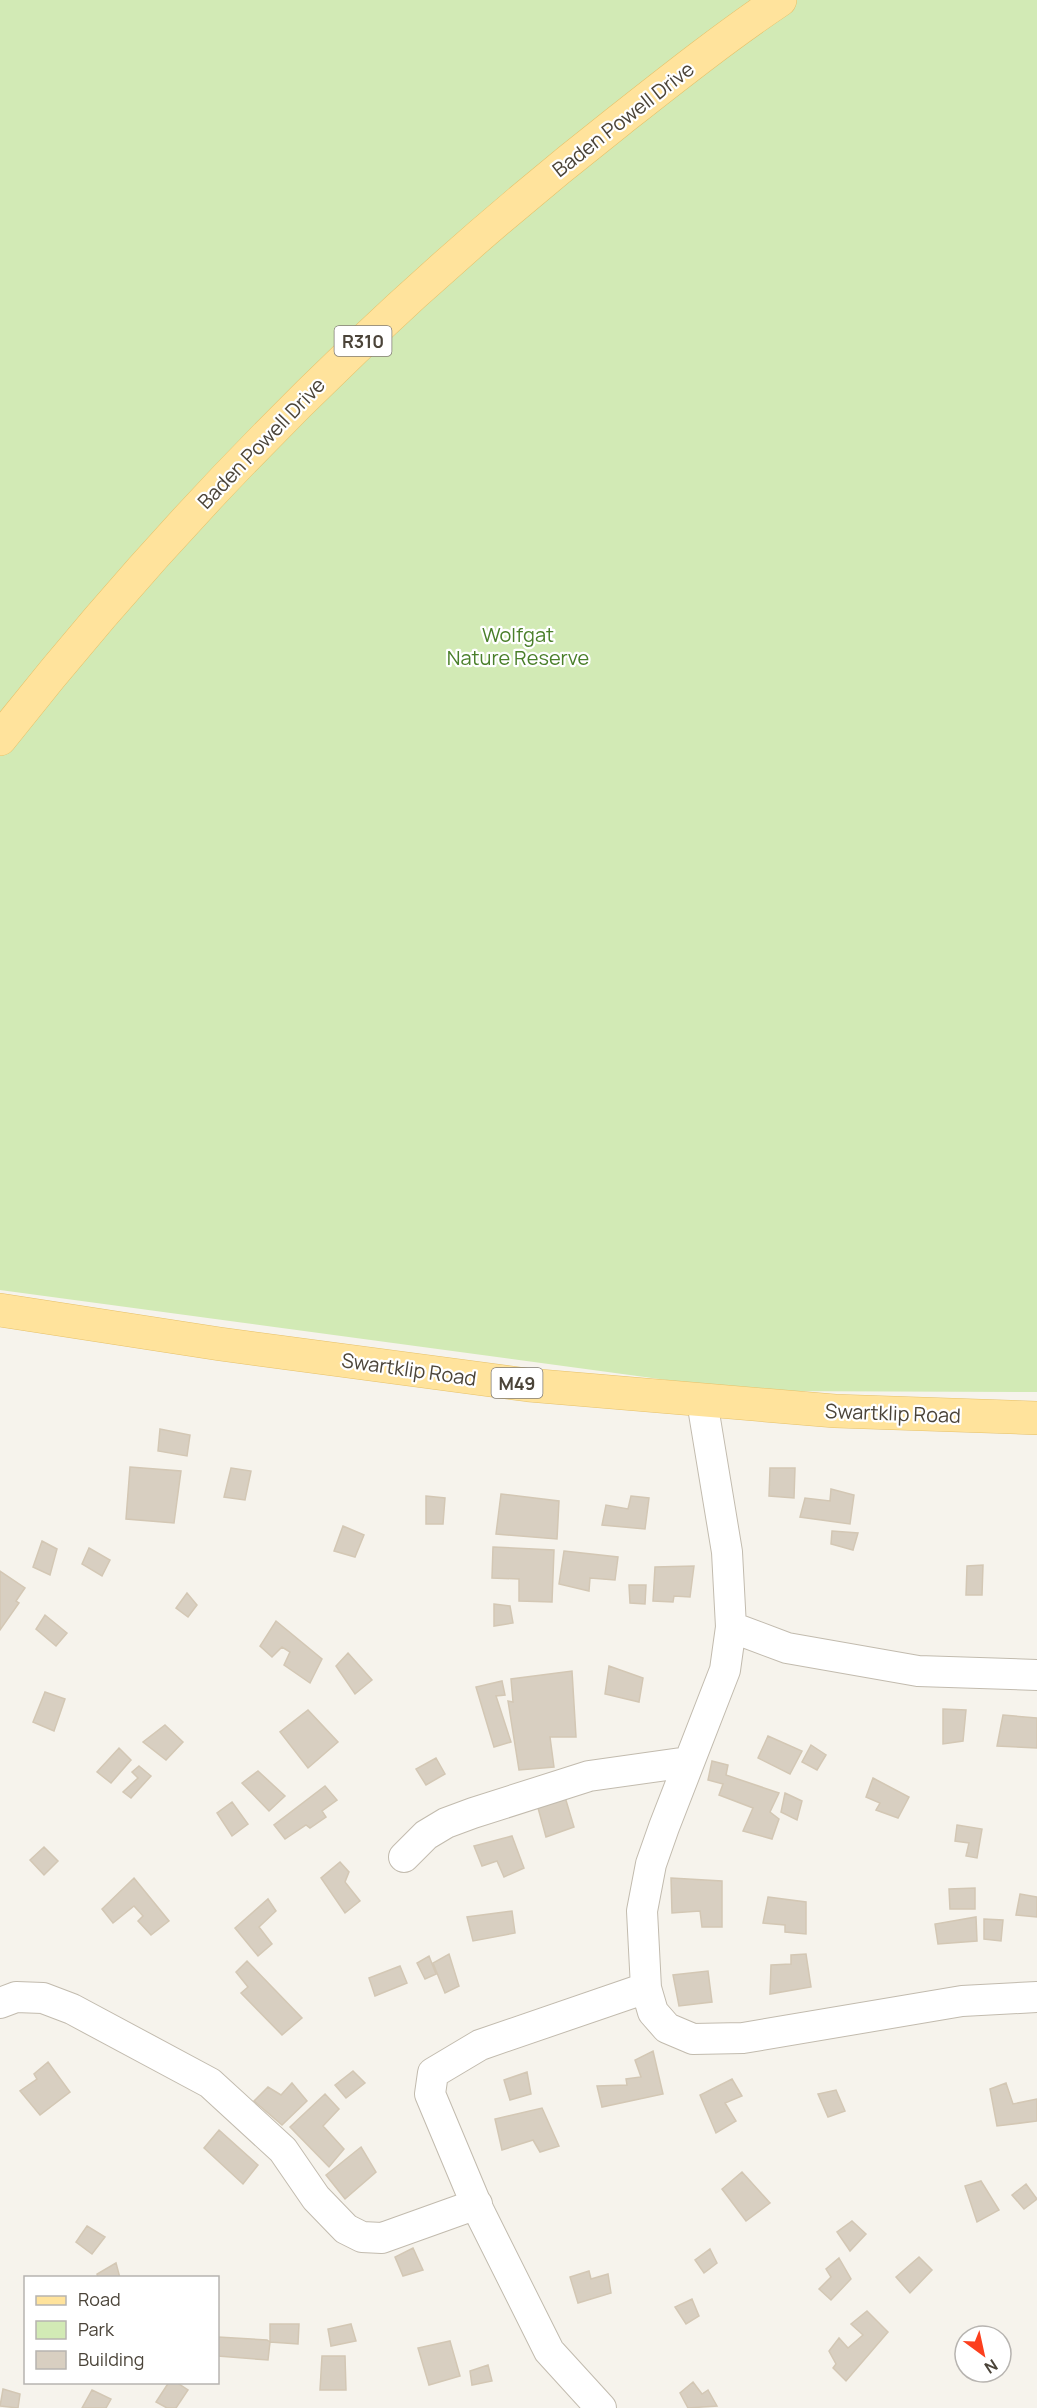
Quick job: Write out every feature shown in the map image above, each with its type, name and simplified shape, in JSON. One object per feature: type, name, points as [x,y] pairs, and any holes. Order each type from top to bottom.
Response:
[{"type":"main road","name":"Baden Powell Drive","points":[[0,739],[134,577],[225,478],[399,307],[485,230],[578,153],[780,0]]},
{"type":"main road","name":"Swartklip Road","points":[[0,1310],[441,1374],[702,1401],[835,1411],[1037,1418]]},
{"type":"street","points":[[702,1401],[727,1552],[731,1627],[725,1670],[651,1864],[642,1911],[646,1988],[653,2012],[667,2028],[693,2039],[743,2038],[962,2001],[1037,1997]]},
{"type":"street","points":[[731,1627],[787,1648],[918,1671],[1037,1675]]},
{"type":"street","points":[[404,1857],[426,1835],[446,1822],[590,1776],[688,1762]]},
{"type":"street","points":[[601,2408],[583,2385],[549,2351],[477,2204],[430,2094],[433,2073],[480,2045],[646,1988]]},
{"type":"street","points":[[0,2003],[16,1997],[43,1998],[72,2008],[210,2083],[284,2150],[316,2198],[346,2229],[362,2237],[382,2238],[477,2204]]},
{"type":"green space","name":"Wolfgat Nature Reserve","points":[[0,0],[1037,0],[1037,1392],[748,1391],[0,1290]]},
{"type":"building","points":[[160,1429],[190,1435],[187,1456],[158,1451]]},
{"type":"building","points":[[130,1467],[181,1471],[174,1523],[126,1519]]},
{"type":"building","points":[[231,1468],[251,1471],[245,1500],[224,1497]]},
{"type":"building","points":[[770,1468],[795,1468],[794,1498],[769,1496]]},
{"type":"building","points":[[831,1489],[854,1495],[850,1524],[800,1517],[805,1498],[830,1501]]},
{"type":"building","points":[[501,1494],[559,1501],[557,1539],[496,1534]]},
{"type":"building","points":[[426,1496],[445,1498],[443,1524],[426,1524]]},
{"type":"building","points":[[631,1496],[649,1498],[645,1529],[602,1525],[606,1505],[628,1509]]},
{"type":"building","points":[[343,1526],[364,1535],[355,1557],[334,1551]]},
{"type":"building","points":[[832,1531],[858,1533],[853,1550],[831,1544]]},
{"type":"building","points":[[42,1541],[57,1549],[50,1575],[33,1567]]},
{"type":"building","points":[[493,1547],[554,1550],[552,1602],[519,1601],[519,1579],[492,1578]]},
{"type":"building","points":[[89,1548],[110,1560],[102,1576],[82,1564]]},
{"type":"building","points":[[564,1551],[618,1557],[615,1580],[590,1578],[589,1591],[559,1584]]},
{"type":"building","points":[[983,1565],[982,1595],[966,1595],[967,1566]]},
{"type":"building","points":[[694,1566],[690,1597],[674,1596],[673,1602],[653,1601],[655,1567]]},
{"type":"building","points":[[0,1571],[25,1588],[16,1601],[19,1603],[0,1630]]},
{"type":"building","points":[[629,1585],[646,1585],[645,1604],[630,1603]]},
{"type":"building","points":[[187,1593],[197,1605],[188,1617],[176,1608]]},
{"type":"building","points":[[494,1604],[510,1606],[513,1623],[494,1626]]},
{"type":"building","points":[[45,1615],[67,1633],[56,1646],[36,1629]]},
{"type":"building","points":[[276,1621],[322,1659],[310,1683],[284,1665],[290,1652],[282,1647],[272,1657],[260,1646]]},
{"type":"building","points":[[348,1653],[372,1680],[355,1694],[336,1666]]},
{"type":"building","points":[[609,1666],[643,1678],[639,1702],[605,1694]]},
{"type":"building","points":[[572,1671],[576,1737],[550,1737],[554,1767],[519,1770],[508,1701],[513,1702],[511,1679]]},
{"type":"building","points":[[502,1681],[505,1695],[496,1696],[511,1742],[494,1747],[476,1687]]},
{"type":"building","points":[[45,1692],[65,1699],[54,1731],[33,1722]]},
{"type":"building","points":[[943,1709],[966,1710],[963,1741],[943,1744]]},
{"type":"building","points":[[308,1710],[338,1742],[308,1768],[280,1732]]},
{"type":"building","points":[[1003,1715],[1037,1718],[1037,1748],[997,1746]]},
{"type":"building","points":[[165,1725],[183,1742],[166,1760],[143,1742]]},
{"type":"building","points":[[768,1736],[802,1751],[790,1774],[758,1758]]},
{"type":"building","points":[[811,1745],[826,1755],[817,1770],[802,1762]]},
{"type":"building","points":[[119,1748],[131,1760],[111,1783],[97,1772]]},
{"type":"building","points":[[436,1758],[445,1774],[426,1785],[416,1769]]},
{"type":"building","points":[[712,1761],[728,1765],[726,1775],[779,1793],[770,1812],[779,1819],[772,1839],[743,1831],[753,1808],[719,1795],[723,1784],[708,1780]]},
{"type":"building","points":[[139,1766],[151,1776],[131,1798],[123,1792],[138,1778],[132,1772]]},
{"type":"building","points":[[258,1771],[285,1796],[269,1811],[242,1783]]},
{"type":"building","points":[[873,1778],[909,1797],[898,1818],[876,1810],[880,1803],[866,1797]]},
{"type":"building","points":[[325,1786],[337,1800],[322,1811],[326,1817],[310,1828],[306,1825],[285,1839],[274,1825]]},
{"type":"building","points":[[785,1793],[802,1801],[797,1820],[781,1812]]},
{"type":"building","points":[[565,1797],[574,1827],[546,1837],[538,1808]]},
{"type":"building","points":[[232,1802],[248,1824],[232,1836],[217,1813]]},
{"type":"building","points":[[957,1825],[982,1829],[977,1858],[966,1856],[969,1843],[955,1841]]},
{"type":"building","points":[[512,1836],[524,1868],[504,1877],[497,1861],[482,1866],[474,1846]]},
{"type":"building","points":[[44,1847],[58,1861],[44,1875],[30,1860]]},
{"type":"building","points":[[340,1862],[349,1872],[345,1882],[360,1901],[345,1913],[321,1878]]},
{"type":"building","points":[[134,1878],[169,1921],[151,1935],[138,1921],[143,1916],[134,1906],[113,1923],[102,1909]]},
{"type":"building","points":[[671,1878],[722,1881],[722,1927],[702,1927],[700,1911],[672,1913]]},
{"type":"building","points":[[975,1888],[975,1909],[950,1909],[949,1889]]},
{"type":"building","points":[[1020,1894],[1037,1897],[1037,1917],[1016,1915]]},
{"type":"building","points":[[768,1897],[806,1902],[806,1934],[785,1932],[785,1925],[763,1923]]},
{"type":"building","points":[[268,1899],[276,1911],[259,1927],[272,1944],[258,1956],[235,1928]]},
{"type":"building","points":[[512,1911],[515,1933],[473,1941],[467,1917]]},
{"type":"building","points":[[976,1917],[977,1941],[938,1944],[935,1924]]},
{"type":"building","points":[[984,1919],[1003,1920],[1001,1941],[984,1939]]},
{"type":"building","points":[[449,1954],[459,1986],[445,1993],[433,1963]]},
{"type":"building","points":[[806,1954],[811,1987],[770,1994],[771,1965],[791,1964],[791,1955]]},
{"type":"building","points":[[429,1956],[436,1974],[425,1979],[417,1963]]},
{"type":"building","points":[[247,1961],[302,2018],[282,2035],[241,1993],[248,1987],[236,1972]]},
{"type":"building","points":[[400,1966],[407,1983],[375,1996],[369,1978]]},
{"type":"building","points":[[708,1971],[712,2002],[679,2006],[673,1975]]},
{"type":"building","points":[[653,2051],[663,2094],[602,2107],[597,2086],[627,2085],[626,2079],[641,2077],[635,2060]]},
{"type":"building","points":[[48,2062],[70,2092],[40,2115],[20,2091],[37,2079],[34,2074]]},
{"type":"building","points":[[353,2071],[365,2083],[346,2098],[335,2085]]},
{"type":"building","points":[[527,2072],[531,2094],[510,2100],[504,2080]]},
{"type":"building","points":[[732,2079],[742,2096],[725,2103],[736,2121],[716,2133],[700,2095]]},
{"type":"building","points":[[292,2083],[307,2101],[282,2125],[254,2101],[268,2087],[281,2095]]},
{"type":"building","points":[[1006,2083],[1013,2104],[1037,2099],[1037,2121],[997,2126],[990,2089]]},
{"type":"building","points":[[836,2090],[845,2111],[828,2117],[818,2094]]},
{"type":"building","points":[[325,2094],[339,2109],[323,2126],[344,2149],[329,2167],[290,2127]]},
{"type":"building","points":[[542,2108],[559,2146],[540,2152],[533,2140],[502,2150],[495,2119]]},
{"type":"building","points":[[219,2130],[258,2165],[243,2184],[204,2148]]},
{"type":"building","points":[[361,2147],[376,2172],[345,2199],[326,2175]]},
{"type":"building","points":[[742,2172],[770,2203],[746,2221],[722,2189]]},
{"type":"building","points":[[981,2181],[999,2210],[977,2222],[965,2186]]},
{"type":"building","points":[[1026,2184],[1037,2199],[1024,2209],[1012,2195]]},
{"type":"building","points":[[852,2221],[866,2234],[850,2251],[837,2232]]},
{"type":"building","points":[[87,2226],[105,2237],[92,2254],[76,2242]]},
{"type":"building","points":[[413,2248],[423,2270],[403,2276],[395,2257]]},
{"type":"building","points":[[710,2249],[717,2263],[704,2273],[695,2260]]},
{"type":"building","points":[[919,2257],[932,2270],[910,2293],[896,2277]]},
{"type":"building","points":[[839,2258],[851,2279],[831,2300],[819,2289],[831,2277],[826,2269]]},
{"type":"building","points":[[116,2263],[119,2276],[98,2276],[97,2274]]},
{"type":"building","points":[[589,2271],[591,2279],[608,2274],[611,2293],[578,2303],[570,2277]]},
{"type":"building","points":[[692,2299],[699,2316],[686,2324],[675,2307]]},
{"type":"building","points":[[867,2311],[888,2332],[846,2381],[833,2368],[836,2364],[829,2351],[839,2338],[848,2348],[863,2335],[851,2324]]},
{"type":"building","points":[[270,2324],[299,2324],[298,2344],[270,2342]]},
{"type":"building","points":[[351,2324],[356,2341],[331,2346],[328,2329]]},
{"type":"building","points":[[219,2337],[267,2340],[270,2342],[268,2360],[219,2356]]},
{"type":"building","points":[[450,2341],[460,2376],[429,2385],[418,2348]]},
{"type":"building","points":[[322,2356],[345,2356],[346,2390],[320,2390]]},
{"type":"building","points":[[488,2365],[492,2381],[472,2385],[470,2371]]},
{"type":"building","points":[[693,2382],[702,2394],[708,2390],[717,2406],[688,2408],[680,2393]]},
{"type":"building","points":[[168,2384],[179,2384],[188,2390],[176,2408],[167,2408],[156,2402]]},
{"type":"building","points":[[3,2389],[20,2394],[18,2408],[0,2406]]},
{"type":"building","points":[[92,2390],[111,2399],[106,2408],[82,2408]]}]
